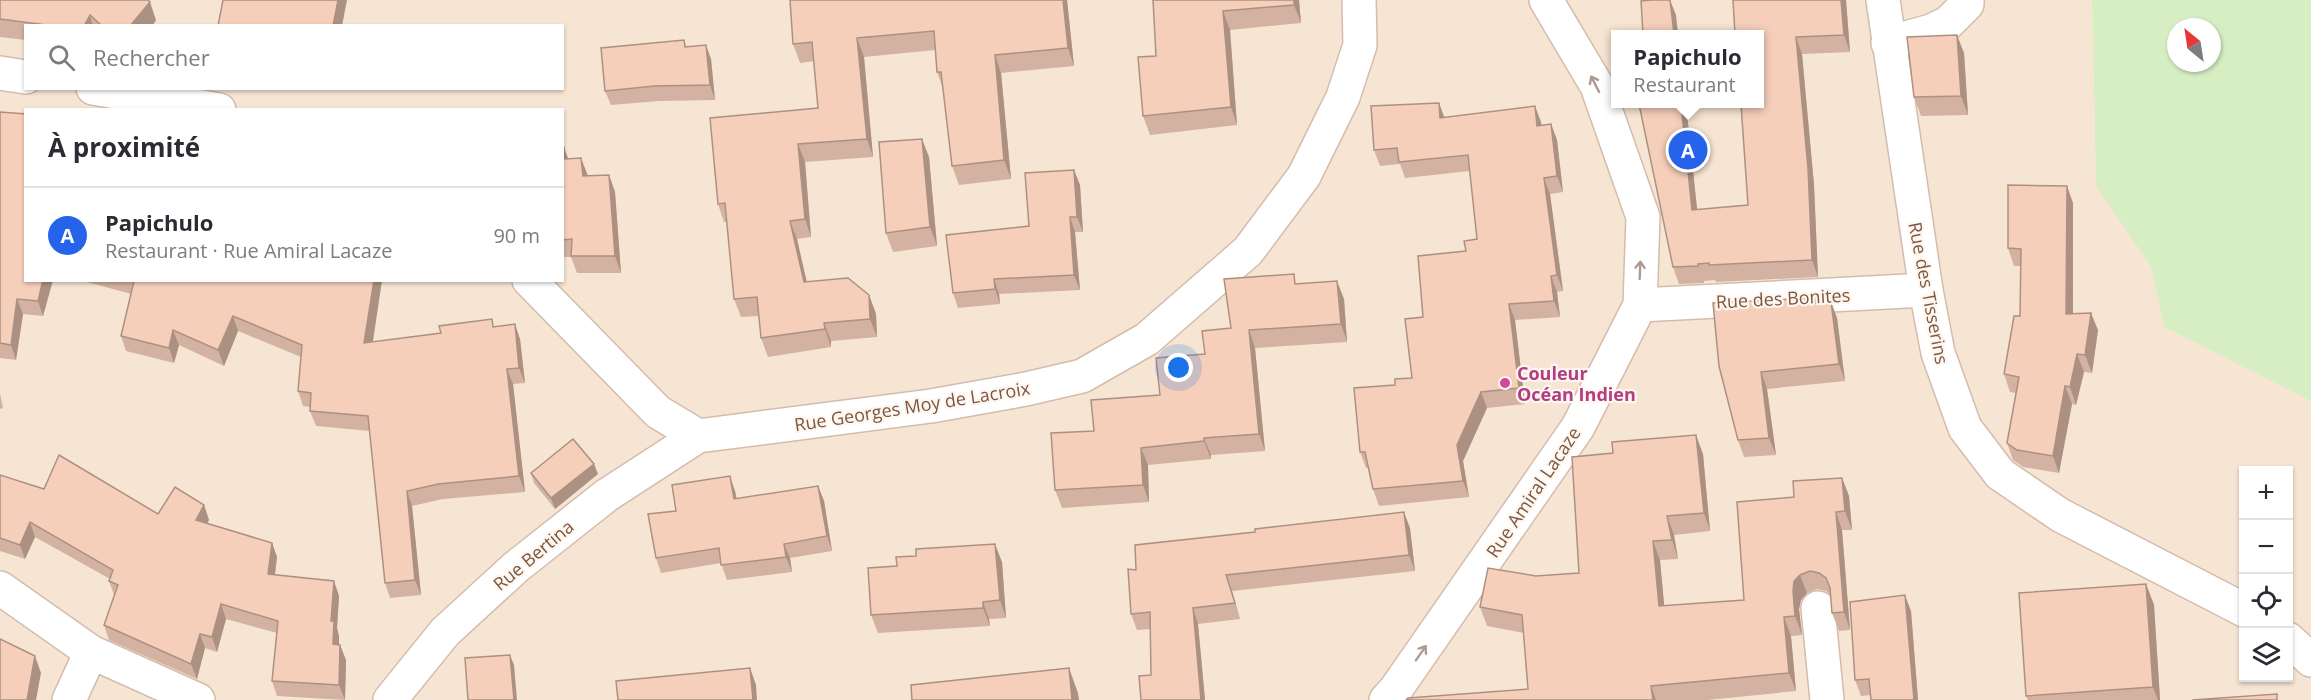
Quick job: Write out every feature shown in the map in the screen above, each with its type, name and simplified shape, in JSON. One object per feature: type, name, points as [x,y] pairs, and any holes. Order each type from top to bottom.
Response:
[{"type":"street","name":"Rue Georges Moy de Lacroix","points":[[698,436],[931,406],[1026,389],[1082,376],[1147,339],[1248,251],[1304,176],[1343,97],[1360,45],[1359,0]]},
{"type":"street","name":"Rue Amiral Lacaze","points":[[1386,700],[1396,689],[1578,427],[1640,305],[1643,217],[1597,86],[1546,0]]},
{"type":"street","name":"Rue des Tisserins","points":[[1883,0],[1926,290],[1938,353],[1965,428],[2000,474],[2060,515],[2239,607]]},
{"type":"street","points":[[1888,43],[1931,31],[1948,23],[1967,4],[1967,0]]},
{"type":"street","points":[[0,73],[24,77]]},
{"type":"street","points":[[104,90],[208,108]]},
{"type":"street","points":[[531,282],[658,412],[698,436]]},
{"type":"street","name":"Rue des Bonites","points":[[1640,305],[1926,290]]},
{"type":"street","name":"Rue Bertina","points":[[390,700],[445,632],[516,567],[607,495],[698,436]]},
{"type":"street","points":[[0,588],[91,652],[198,700]]},
{"type":"street","points":[[1818,608],[1827,700]]},
{"type":"street","points":[[2293,643],[2311,660]]},
{"type":"street","points":[[69,700],[91,652]]},
{"type":"shaded area","points":[[0,0],[2092,0],[2096,186],[2151,267],[2164,327],[2311,401],[2311,700],[0,700]]},
{"type":"green space","points":[[2092,0],[2311,0],[2311,401],[2164,327],[2151,267],[2096,186]]},
{"type":"building","points":[[0,0],[148,0],[150,2],[132,24],[100,24],[90,15],[85,24],[39,24],[0,19]]},
{"type":"building","points":[[223,0],[338,0],[333,24],[218,24]]},
{"type":"building","points":[[790,0],[1063,0],[1068,48],[995,55],[1004,160],[952,166],[941,72],[937,72],[934,31],[857,38],[867,139],[798,144],[805,219],[790,221],[804,282],[848,278],[869,295],[870,319],[824,323],[825,329],[761,338],[757,297],[734,299],[725,203],[718,204],[710,118],[818,108],[812,42],[793,44]]},
{"type":"building","points":[[1153,0],[1294,0],[1294,5],[1223,11],[1231,107],[1143,116],[1138,57],[1156,56]]},
{"type":"building","points":[[1670,0],[1674,30],[1643,30],[1641,1]]},
{"type":"building","points":[[1733,0],[1841,0],[1844,35],[1796,37],[1808,168],[1812,260],[1709,265],[1709,263],[1673,267],[1640,108],[1681,108],[1692,210],[1748,205],[1741,108],[1764,108],[1764,30],[1735,30]]},
{"type":"building","points":[[1957,35],[1961,96],[1914,97],[1907,37]]},
{"type":"building","points":[[684,40],[685,47],[706,45],[710,85],[654,86],[605,91],[601,48]]},
{"type":"building","points":[[1439,103],[1440,118],[1535,106],[1537,126],[1551,124],[1557,176],[1544,178],[1557,275],[1551,276],[1554,301],[1509,304],[1519,388],[1481,392],[1457,445],[1463,481],[1373,489],[1365,452],[1360,452],[1354,388],[1395,385],[1395,379],[1412,378],[1405,319],[1423,317],[1418,256],[1466,251],[1464,241],[1477,239],[1468,155],[1399,162],[1397,148],[1374,150],[1371,106]]},
{"type":"building","points":[[0,112],[24,114],[24,282],[43,282],[38,301],[17,299],[11,345],[0,343]]},
{"type":"building","points":[[922,139],[930,227],[886,233],[879,142]]},
{"type":"building","points":[[564,147],[565,159],[581,158],[583,176],[609,175],[615,256],[571,256],[572,239],[564,240]]},
{"type":"building","points":[[1074,170],[1077,217],[1070,217],[1074,275],[994,279],[995,289],[953,293],[946,235],[1029,226],[1025,173]]},
{"type":"building","points":[[2008,185],[2067,186],[2066,314],[2091,313],[2085,355],[2077,354],[2070,387],[2065,386],[2053,456],[2017,450],[2007,443],[2019,377],[2004,374],[2014,316],[2020,316],[2021,249],[2008,248]]},
{"type":"building","points":[[1294,274],[1295,284],[1337,281],[1341,324],[1249,330],[1259,434],[1204,438],[1204,441],[1141,448],[1143,485],[1055,490],[1051,433],[1094,431],[1091,400],[1160,395],[1156,358],[1205,354],[1202,331],[1231,328],[1224,279]]},
{"type":"building","points":[[134,282],[374,282],[364,343],[441,333],[439,326],[492,319],[493,327],[515,324],[519,368],[507,369],[519,476],[438,484],[407,491],[415,580],[385,583],[368,416],[310,411],[311,393],[298,391],[302,345],[233,316],[218,350],[173,330],[169,348],[121,336]]},
{"type":"building","points":[[1815,298],[1815,303],[1831,302],[1839,364],[1761,372],[1769,438],[1738,440],[1719,366],[1713,303]]},
{"type":"building","points":[[1696,435],[1704,513],[1667,516],[1672,540],[1653,541],[1659,606],[1744,600],[1737,502],[1794,497],[1793,481],[1842,478],[1845,511],[1836,512],[1844,612],[1832,613],[1830,588],[1826,578],[1819,573],[1810,571],[1800,575],[1794,581],[1795,616],[1784,617],[1789,673],[1651,686],[1653,700],[1406,700],[1408,698],[1528,689],[1522,615],[1480,607],[1488,568],[1536,576],[1579,573],[1572,457],[1613,453],[1612,442]]},
{"type":"building","points":[[573,439],[594,464],[551,498],[531,473]]},
{"type":"building","points":[[59,455],[158,514],[175,487],[204,505],[196,520],[272,543],[268,574],[334,581],[331,621],[334,621],[333,644],[340,645],[339,685],[272,681],[278,621],[221,604],[212,637],[200,634],[191,664],[104,625],[118,585],[109,581],[113,570],[30,522],[20,545],[0,538],[0,475],[44,489]]},
{"type":"building","points":[[730,476],[734,499],[818,486],[827,536],[784,544],[786,557],[721,565],[719,548],[656,558],[648,514],[676,511],[672,485]]},
{"type":"building","points":[[1404,512],[1409,555],[1226,575],[1235,603],[1193,608],[1201,700],[1141,700],[1139,676],[1151,675],[1150,612],[1131,614],[1128,569],[1136,570],[1135,545]]},
{"type":"building","points":[[995,544],[1000,600],[983,602],[983,608],[871,615],[868,568],[897,566],[896,557],[916,556],[916,549]]},
{"type":"building","points":[[2146,584],[2153,687],[2026,696],[2019,593]]},
{"type":"building","points":[[1905,595],[1914,700],[1871,700],[1869,679],[1855,680],[1850,602]]},
{"type":"building","points":[[0,639],[35,656],[27,700],[0,700]]},
{"type":"building","points":[[510,655],[514,700],[468,700],[465,658]]},
{"type":"building","points":[[750,668],[753,700],[618,700],[616,681]]},
{"type":"building","points":[[1069,668],[1072,700],[912,700],[911,685]]},
{"type":"building","points":[[2277,694],[2277,700],[2192,700]]},
{"type":"place","name":"Papichulo","points":[[1688,150]]},
{"type":"place","name":"Couleur Océan Indien","points":[[1505,383]]}]
